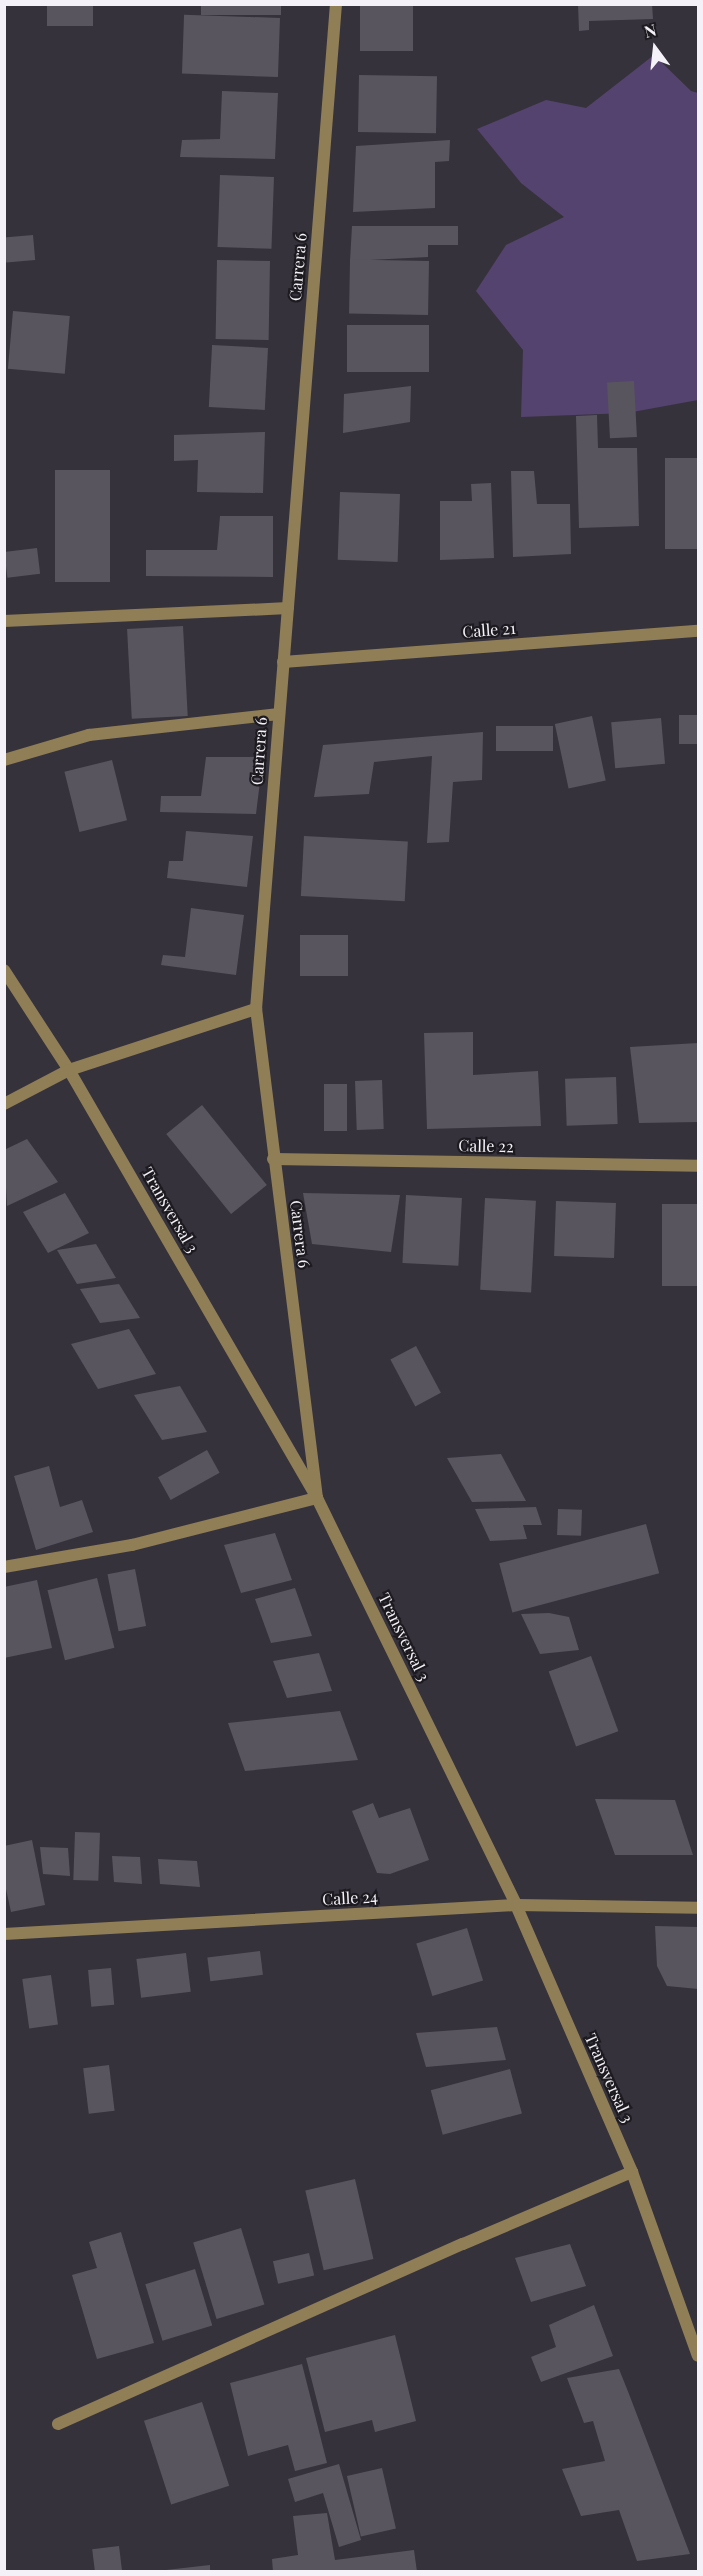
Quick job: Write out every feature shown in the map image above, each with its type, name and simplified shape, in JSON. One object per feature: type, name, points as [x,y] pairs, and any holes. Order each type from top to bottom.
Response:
[{"type":"street","name":"Carrera 6","points":[[317,1498],[256,1009],[336,4]]},
{"type":"street","points":[[4,621],[288,608]]},
{"type":"street","name":"Calle 21","points":[[283,662],[699,631]]},
{"type":"street","points":[[4,760],[89,735],[279,714]]},
{"type":"street","name":"Transversal 3","points":[[4,970],[69,1070],[317,1498],[516,1905],[632,2172],[699,2356]]},
{"type":"street","points":[[4,1104],[69,1070],[256,1009]]},
{"type":"street","name":"Calle 22","points":[[273,1159],[699,1166]]},
{"type":"street","points":[[4,1567],[132,1545],[317,1498]]},
{"type":"street","name":"Calle 24","points":[[4,1934],[516,1905],[699,1908]]},
{"type":"street","points":[[57,2424],[463,2244],[632,2172]]},
{"type":"shaded area","points":[[654,55],[691,91],[698,93],[698,400],[627,413],[521,417],[523,350],[476,291],[506,245],[564,217],[521,183],[477,129],[546,100],[586,108]]},
{"type":"building","points":[[47,4],[93,4],[93,26],[47,26]]},
{"type":"building","points":[[201,4],[281,4],[281,15],[201,15]]},
{"type":"building","points":[[360,4],[413,4],[413,51],[360,51]]},
{"type":"building","points":[[578,4],[652,4],[653,19],[589,21],[589,30],[579,31]]},
{"type":"building","points":[[184,15],[280,18],[278,77],[182,74]]},
{"type":"building","points":[[359,75],[437,76],[436,133],[358,132]]},
{"type":"building","points":[[222,91],[278,93],[275,159],[180,157],[182,140],[220,139]]},
{"type":"building","points":[[450,140],[449,161],[435,162],[435,208],[353,212],[356,146]]},
{"type":"building","points":[[220,175],[274,177],[271,249],[217,247]]},
{"type":"building","points":[[352,226],[458,226],[458,245],[428,245],[428,257],[350,261]]},
{"type":"building","points":[[33,235],[35,260],[6,262],[4,238]]},
{"type":"building","points":[[217,260],[270,261],[269,340],[216,339]]},
{"type":"building","points":[[350,260],[429,261],[428,315],[349,314]]},
{"type":"building","points":[[13,311],[70,316],[65,374],[8,369]]},
{"type":"building","points":[[347,325],[429,325],[429,372],[347,372]]},
{"type":"building","points":[[212,345],[268,348],[265,410],[209,407]]},
{"type":"building","points":[[634,381],[637,437],[610,438],[607,382]]},
{"type":"building","points":[[411,386],[410,422],[343,433],[344,394]]},
{"type":"building","points":[[597,415],[598,448],[637,448],[639,526],[579,528],[576,416]]},
{"type":"building","points":[[265,432],[263,493],[197,492],[198,460],[174,461],[174,435]]},
{"type":"building","points":[[665,458],[698,458],[698,549],[665,549]]},
{"type":"building","points":[[55,470],[110,470],[110,582],[55,582]]},
{"type":"building","points":[[511,471],[534,471],[537,504],[570,504],[571,554],[513,557]]},
{"type":"building","points":[[491,483],[494,558],[440,560],[440,501],[472,501],[471,484]]},
{"type":"building","points":[[340,492],[400,494],[398,562],[338,560]]},
{"type":"building","points":[[220,516],[273,516],[273,577],[146,576],[146,550],[217,550]]},
{"type":"building","points":[[37,548],[40,574],[7,578],[4,552]]},
{"type":"building","points":[[183,626],[188,716],[132,719],[127,629]]},
{"type":"building","points":[[679,715],[698,715],[698,744],[679,744]]},
{"type":"building","points":[[592,716],[606,781],[569,788],[555,724]]},
{"type":"building","points":[[661,718],[665,764],[615,768],[611,722]]},
{"type":"building","points":[[496,726],[553,726],[553,751],[496,751]]},
{"type":"building","points":[[483,732],[482,780],[453,782],[449,842],[427,843],[432,756],[374,762],[369,794],[314,797],[323,745]]},
{"type":"building","points":[[206,757],[263,757],[256,814],[160,812],[161,796],[201,796]]},
{"type":"building","points":[[112,760],[127,820],[79,832],[64,772]]},
{"type":"building","points":[[186,831],[253,836],[247,887],[167,878],[169,861],[183,861]]},
{"type":"building","points":[[304,836],[408,841],[405,901],[301,896]]},
{"type":"building","points":[[191,908],[244,915],[236,975],[161,965],[163,955],[185,957]]},
{"type":"building","points":[[300,935],[348,935],[348,976],[300,976]]},
{"type":"building","points":[[473,1032],[473,1075],[538,1071],[541,1126],[427,1129],[424,1033]]},
{"type":"building","points":[[698,1043],[698,1122],[639,1123],[630,1047]]},
{"type":"building","points":[[616,1077],[618,1124],[567,1126],[565,1079]]},
{"type":"building","points":[[382,1080],[384,1129],[357,1130],[355,1081]]},
{"type":"building","points":[[324,1084],[347,1084],[347,1131],[324,1131]]},
{"type":"building","points":[[202,1105],[267,1185],[231,1214],[166,1134]]},
{"type":"building","points":[[27,1139],[58,1182],[7,1206],[4,1150]]},
{"type":"building","points":[[65,1193],[89,1233],[48,1253],[23,1212]]},
{"type":"building","points":[[303,1193],[400,1195],[391,1252],[312,1244]]},
{"type":"building","points":[[406,1195],[462,1198],[458,1266],[402,1263]]},
{"type":"building","points":[[485,1198],[536,1201],[531,1293],[480,1290]]},
{"type":"building","points":[[556,1201],[616,1203],[614,1258],[554,1256]]},
{"type":"building","points":[[662,1204],[698,1204],[698,1286],[662,1286]]},
{"type":"building","points":[[96,1244],[116,1278],[77,1284],[57,1250]]},
{"type":"building","points":[[119,1284],[140,1318],[100,1323],[80,1289]]},
{"type":"building","points":[[129,1329],[156,1374],[98,1389],[71,1344]]},
{"type":"building","points":[[416,1346],[441,1393],[415,1406],[390,1360]]},
{"type":"building","points":[[180,1386],[207,1432],[162,1440],[134,1395]]},
{"type":"building","points":[[207,1450],[220,1473],[171,1500],[158,1477]]},
{"type":"building","points":[[501,1454],[526,1501],[472,1502],[447,1458]]},
{"type":"building","points":[[49,1466],[60,1507],[82,1500],[93,1532],[36,1550],[14,1476]]},
{"type":"building","points":[[536,1507],[542,1525],[523,1525],[527,1539],[490,1541],[475,1509]]},
{"type":"building","points":[[558,1509],[582,1510],[581,1536],[557,1535]]},
{"type":"building","points":[[646,1524],[659,1573],[512,1613],[499,1563]]},
{"type":"building","points":[[275,1533],[292,1580],[241,1593],[224,1545]]},
{"type":"building","points":[[135,1569],[146,1626],[119,1631],[108,1574]]},
{"type":"building","points":[[97,1578],[114,1648],[65,1660],[48,1590]]},
{"type":"building","points":[[37,1580],[52,1648],[4,1658],[4,1587]]},
{"type":"building","points":[[295,1588],[312,1636],[271,1643],[255,1599]]},
{"type":"building","points":[[549,1613],[569,1617],[579,1650],[540,1654],[521,1614]]},
{"type":"building","points":[[319,1653],[332,1691],[287,1698],[273,1661]]},
{"type":"building","points":[[591,1656],[618,1731],[576,1747],[549,1671]]},
{"type":"building","points":[[340,1711],[358,1760],[245,1771],[228,1723]]},
{"type":"building","points":[[595,1799],[675,1800],[693,1855],[615,1855]]},
{"type":"building","points":[[373,1803],[379,1818],[410,1808],[429,1860],[390,1874],[377,1873],[352,1811]]},
{"type":"building","points":[[75,1832],[100,1833],[98,1881],[73,1880]]},
{"type":"building","points":[[32,1840],[45,1905],[11,1912],[4,1880],[4,1846]]},
{"type":"building","points":[[40,1847],[68,1848],[70,1876],[43,1874]]},
{"type":"building","points":[[112,1856],[140,1857],[142,1884],[114,1882]]},
{"type":"building","points":[[158,1859],[197,1861],[200,1887],[160,1884]]},
{"type":"building","points":[[655,1926],[698,1927],[698,1989],[667,1986],[657,1966]]},
{"type":"building","points":[[467,1928],[483,1981],[432,1996],[416,1943]]},
{"type":"building","points":[[260,1951],[263,1975],[210,1981],[207,1957]]},
{"type":"building","points":[[186,1953],[191,1992],[141,1998],[136,1959]]},
{"type":"building","points":[[111,1968],[114,2005],[91,2007],[88,1970]]},
{"type":"building","points":[[51,1975],[58,2025],[29,2029],[22,1979]]},
{"type":"building","points":[[497,2027],[506,2060],[426,2067],[416,2033]]},
{"type":"building","points":[[109,2065],[115,2111],[89,2114],[83,2068]]},
{"type":"building","points":[[510,2069],[522,2113],[443,2135],[431,2090]]},
{"type":"building","points":[[355,2179],[373,2259],[324,2270],[305,2190]]},
{"type":"building","points":[[241,2228],[264,2305],[217,2319],[193,2243]]},
{"type":"building","points":[[121,2232],[154,2343],[97,2359],[72,2275],[97,2268],[89,2242]]},
{"type":"building","points":[[570,2244],[586,2286],[531,2302],[515,2258]]},
{"type":"building","points":[[309,2253],[314,2275],[278,2284],[273,2261]]},
{"type":"building","points":[[195,2269],[212,2325],[163,2341],[145,2284]]},
{"type":"building","points":[[594,2305],[613,2356],[541,2382],[531,2357],[556,2347],[549,2325]]},
{"type":"building","points":[[395,2335],[416,2421],[375,2432],[372,2420],[325,2432],[306,2358]]},
{"type":"building","points":[[302,2364],[327,2463],[295,2471],[288,2445],[248,2456],[230,2383]]},
{"type":"building","points":[[619,2369],[690,2554],[637,2561],[619,2510],[581,2516],[562,2469],[605,2461],[593,2421],[584,2423],[567,2378]]},
{"type":"building","points":[[202,2402],[229,2486],[171,2505],[144,2421]]},
{"type":"building","points":[[339,2464],[361,2540],[339,2547],[323,2493],[295,2502],[288,2479]]},
{"type":"building","points":[[382,2468],[396,2528],[361,2537],[347,2476]]},
{"type":"building","points":[[327,2513],[335,2560],[414,2550],[417,2572],[273,2572],[272,2559],[298,2555],[293,2516]]},
{"type":"building","points":[[119,2546],[122,2572],[95,2572],[92,2549]]},
{"type":"building","points":[[210,2565],[210,2572],[166,2572],[166,2570]]}]
